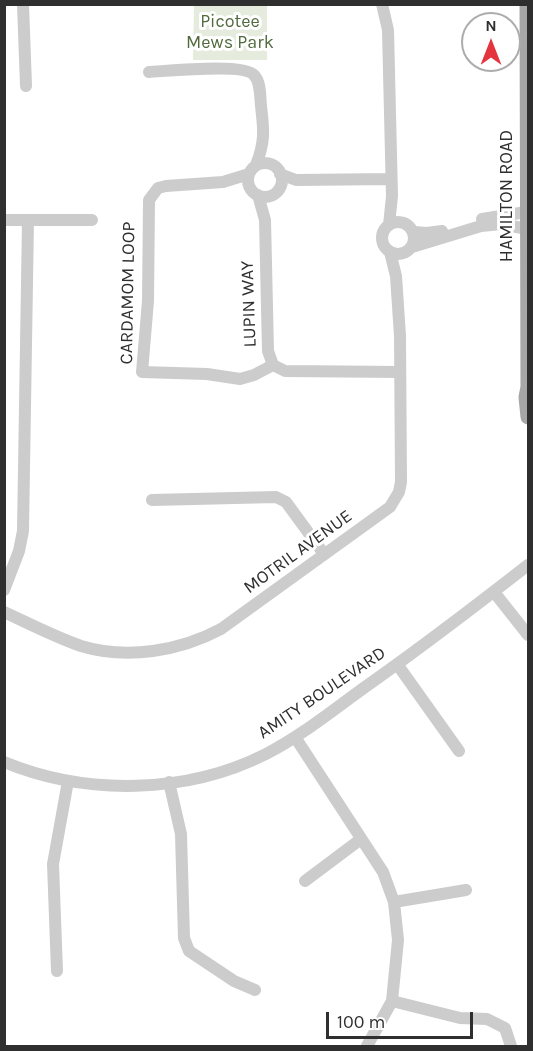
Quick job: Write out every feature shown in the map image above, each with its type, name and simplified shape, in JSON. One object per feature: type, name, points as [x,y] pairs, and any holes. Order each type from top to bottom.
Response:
[{"type":"main road","name":"HAMILTON ROAD","points":[[527,4],[528,388],[526,397],[528,417]]},
{"type":"street","points":[[23,4],[26,86]]},
{"type":"street","points":[[382,4],[388,30],[392,196],[389,225]]},
{"type":"street","points":[[149,72],[233,68],[249,71],[258,81],[264,145],[282,179],[276,191]]},
{"type":"street","points":[[264,145],[248,179],[254,192],[265,197],[296,180]]},
{"type":"street","points":[[253,170],[264,163],[296,180],[391,179]]},
{"type":"street","name":"CARDAMOM LOOP","points":[[253,170],[223,182],[158,188],[149,200],[148,301],[142,372],[207,374],[240,379],[273,365]]},
{"type":"street","name":"CARDAMOM LOOP","points":[[223,182],[254,192]]},
{"type":"street","name":"LUPIN WAY","points":[[265,220],[276,191]]},
{"type":"street","name":"LUPIN WAY","points":[[254,192],[265,220],[268,351],[273,365],[285,372],[400,372]]},
{"type":"street","points":[[392,196],[403,222],[414,232],[442,231],[488,218],[526,212]]},
{"type":"street","points":[[4,220],[92,220]]},
{"type":"street","points":[[4,590],[19,550],[23,531],[28,220]]},
{"type":"street","points":[[403,222],[389,225],[382,239],[384,246],[397,255],[481,226],[501,224],[527,229]]},
{"type":"street","points":[[409,250],[415,239],[414,232]]},
{"type":"street","name":"MOTRIL AVENUE","points":[[396,276],[409,250]]},
{"type":"street","name":"MOTRIL AVENUE","points":[[4,612],[57,637],[96,650],[134,652],[174,648],[199,640],[221,629],[384,513],[399,492],[401,482],[396,276],[390,252]]},
{"type":"street","points":[[152,500],[276,497],[286,502],[324,554]]},
{"type":"street","name":"AMITY BOULEVARD","points":[[4,762],[30,772],[68,781],[126,786],[205,776],[247,763],[295,737],[398,664],[528,565]]},
{"type":"street","points":[[494,592],[528,635]]},
{"type":"street","points":[[398,664],[459,752]]},
{"type":"street","points":[[295,737],[383,872],[394,902],[398,939],[392,1001],[366,1047]]},
{"type":"street","points":[[57,971],[53,864],[68,781]]},
{"type":"street","points":[[169,782],[181,834],[186,956],[255,990]]},
{"type":"street","points":[[305,881],[361,839]]},
{"type":"street","points":[[394,902],[466,890]]},
{"type":"street","points":[[392,1001],[459,1018],[488,1019],[504,1028],[512,1047]]},
{"type":"green space","name":"Picotee Mews Park","points":[[194,4],[267,5],[267,60],[193,60]]}]
